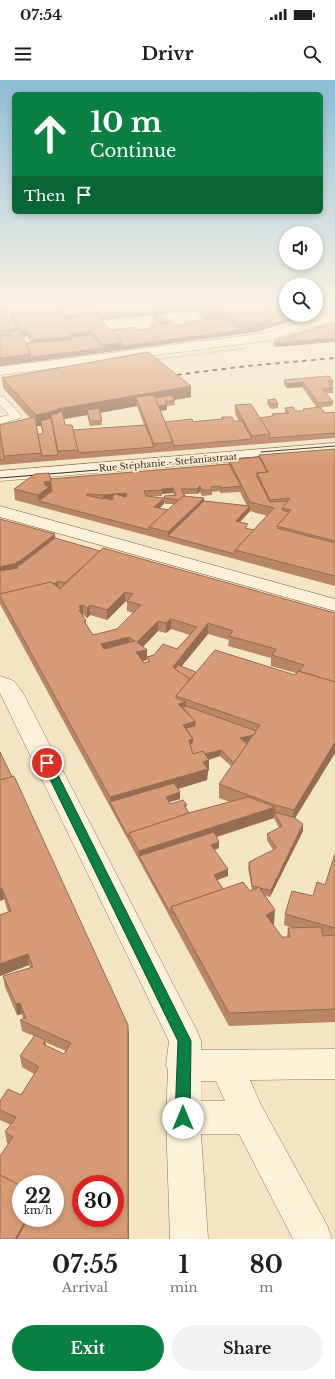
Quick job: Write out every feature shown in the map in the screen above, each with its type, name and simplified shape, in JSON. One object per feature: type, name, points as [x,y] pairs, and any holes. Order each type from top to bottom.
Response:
[{"type":"street","points":[[0,371],[124,355]]},
{"type":"street","name":"Rue Stéphanie - Stefaniastraat","points":[[0,476],[335,448]]},
{"type":"street","points":[[0,511],[335,605]]},
{"type":"street","points":[[3,685],[12,693],[185,1041],[183,1066],[183,1118],[188,1239]]},
{"type":"street","points":[[183,1066],[335,1064]]},
{"type":"street","points":[[233,1080],[249,1117],[313,1239]]},
{"type":"street","points":[[193,1118],[249,1117]]},
{"type":"lane","points":[[0,399],[16,416],[0,421]]},
{"type":"green space","points":[[182,355],[201,355],[148,362],[64,370]]},
{"type":"building","points":[[0,355],[22,355],[0,358]]},
{"type":"building","points":[[30,355],[46,355],[31,357]]},
{"type":"building","points":[[131,355],[152,355],[191,386],[57,409],[58,410],[36,415],[2,378]]},
{"type":"building","points":[[329,376],[333,381],[328,381],[333,388],[323,389],[333,402],[318,403],[303,382],[287,384],[284,380]]},
{"type":"building","points":[[154,395],[173,442],[154,444],[136,397]]},
{"type":"building","points":[[172,395],[175,401],[165,401],[167,405],[158,406],[155,398]]},
{"type":"building","points":[[275,399],[278,404],[271,404],[268,400]]},
{"type":"building","points":[[251,404],[270,434],[252,436],[235,405]]},
{"type":"building","points":[[293,407],[295,411],[304,411],[303,409],[320,407],[325,413],[335,412],[335,433],[269,438],[270,434],[260,418],[273,416],[272,414],[289,413],[285,408]]},
{"type":"building","points":[[99,408],[102,421],[90,421],[87,410]]},
{"type":"building","points":[[62,411],[65,425],[72,425],[78,450],[58,451],[51,415]]},
{"type":"building","points":[[35,417],[41,453],[4,456],[0,425]]},
{"type":"building","points":[[222,417],[232,417],[234,421],[242,421],[252,439],[173,446],[173,442],[165,422],[192,419],[193,422],[223,419]]},
{"type":"building","points":[[51,418],[58,455],[42,456],[38,434],[43,434],[41,421]]},
{"type":"building","points":[[145,425],[154,447],[79,453],[73,430]]},
{"type":"building","points":[[0,432],[4,459],[0,460]]},
{"type":"building","points":[[335,449],[335,541],[277,526],[291,510],[282,508],[290,498],[270,500],[257,473],[268,472],[259,455]]},
{"type":"building","points":[[259,457],[267,472],[257,473],[256,475],[270,502],[288,501],[282,510],[289,512],[277,528],[335,543],[335,576],[235,550],[274,508],[250,502],[229,460]]},
{"type":"building","points":[[229,464],[241,486],[221,488],[220,486],[211,487],[212,490],[202,490],[200,486],[197,489],[181,489],[185,496],[179,500],[165,498],[164,496],[176,495],[173,488],[144,491],[146,496],[164,498],[154,507],[168,510],[149,527],[149,530],[39,501],[52,491],[50,479]],"holes":[[[126,493],[126,497],[115,494],[111,498],[114,498],[112,500],[86,495]]]},
{"type":"building","points":[[49,473],[51,481],[44,482],[45,485],[49,487],[38,495],[14,489],[35,474]]},
{"type":"building","points":[[183,496],[204,498],[168,532],[149,527]]},
{"type":"building","points":[[204,501],[250,506],[236,521],[248,524],[245,528],[254,530],[235,550],[235,554],[168,536]]},
{"type":"building","points":[[0,519],[55,534],[20,561],[16,562],[17,563],[0,567]]},
{"type":"building","points":[[55,538],[100,551],[65,583],[58,581],[54,584],[51,582],[0,594],[0,571],[18,568],[17,566]]},
{"type":"building","points":[[103,548],[335,613],[335,682],[299,671],[304,665],[272,655],[276,649],[229,636],[233,631],[208,623],[173,667],[190,679],[176,698],[186,702],[178,704],[195,721],[183,725],[193,739],[189,740],[193,754],[203,751],[209,760],[203,762],[208,769],[110,797],[0,596],[0,594],[51,582],[60,589]],"holes":[[[125,592],[133,594],[127,601],[141,605],[117,629],[93,635],[84,621],[86,621],[79,610],[81,609],[79,606],[83,605],[87,608],[90,605],[107,610]],[[171,619],[197,627],[177,649],[163,644],[154,655],[147,657],[150,661],[144,663],[136,652],[147,650],[137,642],[158,621],[166,623]],[[129,637],[135,641],[104,649],[101,644]]]},
{"type":"building","points":[[215,650],[295,675],[298,671],[335,682],[335,742],[294,810],[275,805],[219,784],[260,725],[176,696]]},
{"type":"building","points":[[178,665],[196,672],[190,679],[175,669]]},
{"type":"building","points":[[186,706],[256,731],[254,735],[240,738],[247,744],[234,763],[221,750],[205,754],[203,751],[193,754],[190,744],[192,743],[193,739],[186,728],[195,726],[195,721],[182,707]]},
{"type":"building","points":[[0,752],[12,777],[0,780]]},
{"type":"building","points":[[14,776],[128,1025],[128,1239],[17,1239],[23,1227],[64,1227],[64,1175],[12,1175],[12,1181],[0,1175],[0,1156],[13,1137],[5,1132],[16,1117],[0,1110],[0,1101],[8,1089],[21,1095],[39,1067],[20,1056],[35,1035],[45,1040],[43,1044],[64,1054],[71,1043],[20,1020],[26,1018],[20,1003],[16,1004],[3,976],[33,967],[28,954],[0,964],[0,915],[11,911],[2,888],[0,889],[0,780]]},
{"type":"building","points":[[174,783],[180,792],[166,797],[170,804],[183,800],[187,805],[184,805],[189,813],[129,833],[129,838],[110,802]]},
{"type":"building","points":[[248,797],[275,807],[139,851],[129,833],[192,812]]},
{"type":"building","points":[[274,812],[293,817],[303,824],[271,890],[252,886],[249,862],[275,849],[276,847],[267,834],[282,826]]},
{"type":"building","points":[[214,832],[219,842],[211,845],[228,869],[214,875],[223,889],[171,907],[171,914],[139,856]]},
{"type":"building","points":[[335,854],[335,928],[285,914],[292,891],[313,896],[317,882],[325,885]]},
{"type":"building","points":[[243,882],[250,891],[259,887],[275,910],[266,915],[282,937],[290,937],[288,928],[321,927],[323,936],[335,935],[335,1009],[229,1013],[171,907]]},
{"type":"building","points":[[0,1175],[12,1181],[12,1227],[22,1227],[15,1239],[0,1239]]},
{"type":"tram line","points":[[261,452],[335,446]]},
{"type":"tram line","points":[[0,478],[269,456]]},
{"type":"railway","points":[[168,376],[247,366],[335,358]]},
{"type":"route","points":[[47,763],[185,1041],[183,1066],[183,1118]]}]
